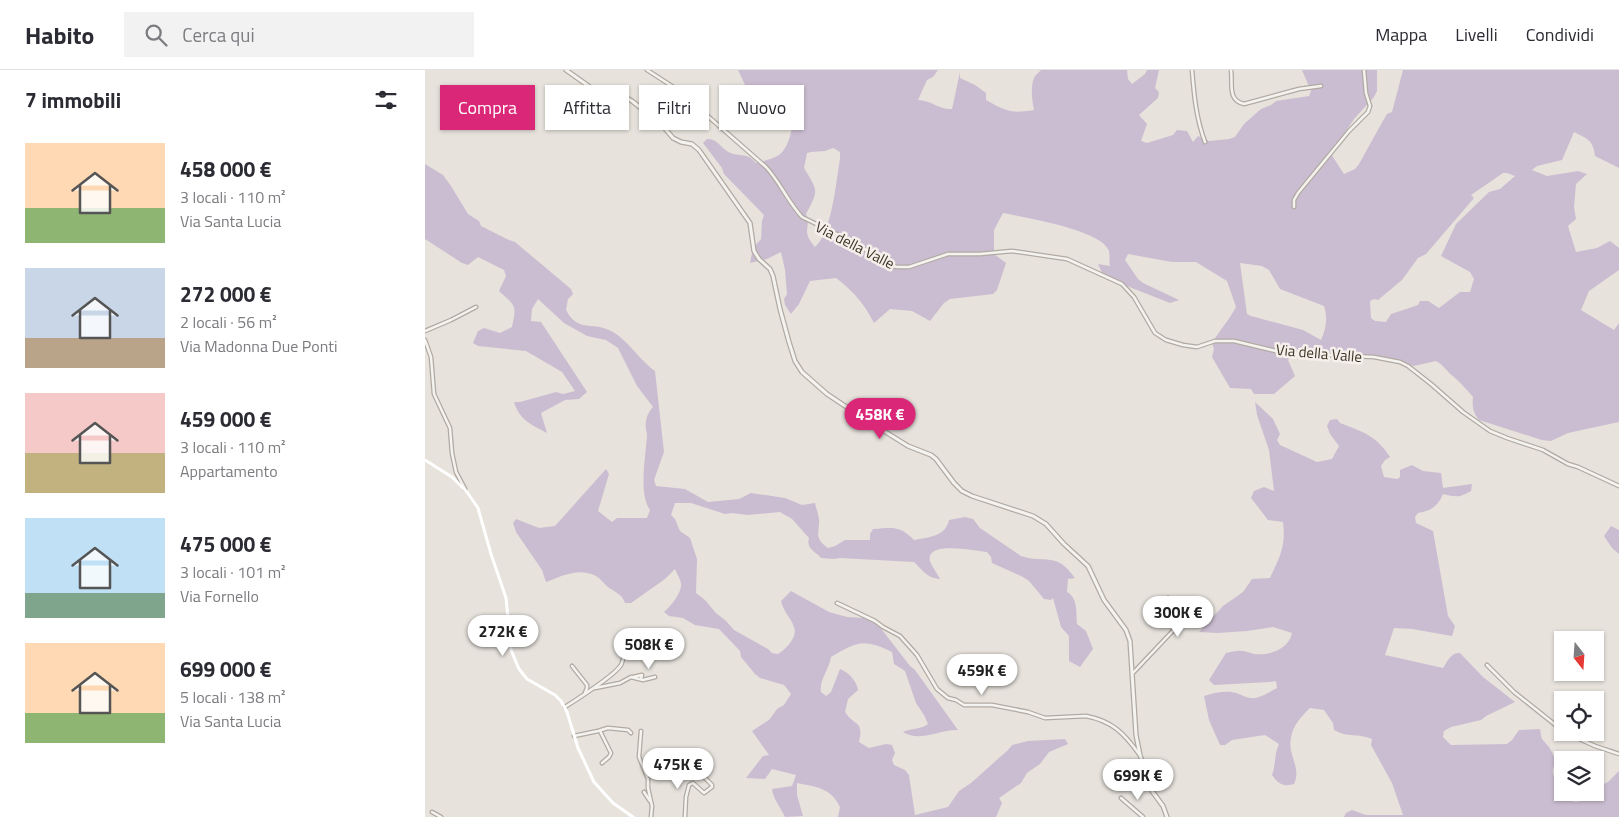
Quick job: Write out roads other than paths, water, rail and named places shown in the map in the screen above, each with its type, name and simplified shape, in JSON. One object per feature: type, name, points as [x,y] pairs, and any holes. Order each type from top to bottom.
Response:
[{"type":"main road","points":[[425,460],[450,476],[467,492],[479,510],[488,545],[507,598],[511,648],[515,662],[527,680],[555,695],[565,707],[580,754],[596,784],[616,805],[633,817]]},
{"type":"street","points":[[566,70],[597,92],[631,100],[660,123],[673,138],[691,144],[697,149],[750,223],[754,251],[759,259],[770,269],[773,276],[795,361],[802,372],[825,393],[860,416],[908,446],[933,456],[955,486],[962,491],[1030,515],[1046,524],[1088,566],[1104,600],[1126,630],[1131,645],[1140,755],[1152,791],[1163,806],[1167,817]]},
{"type":"street","name":"Via della Valle","points":[[647,70],[680,92],[766,167],[796,210],[804,218],[859,245],[892,266],[906,267],[948,254],[1012,251],[1065,258],[1122,284],[1137,302],[1153,330],[1168,341],[1194,347],[1217,341],[1237,341],[1281,353],[1378,358],[1399,362],[1409,366],[1463,412],[1490,431],[1543,450],[1567,464],[1578,467],[1619,486]]},
{"type":"street","points":[[1192,70],[1195,109],[1199,128],[1205,142]]},
{"type":"street","points":[[1231,70],[1233,96],[1237,102],[1244,104],[1301,89],[1321,86]]},
{"type":"street","points":[[1294,207],[1294,200],[1298,193],[1349,131],[1369,111],[1365,70]]},
{"type":"street","points":[[425,331],[448,322],[476,307]]},
{"type":"street","points":[[425,340],[431,357],[434,394],[450,428],[456,472],[467,492]]},
{"type":"street","points":[[1132,674],[1185,618],[1168,598]]},
{"type":"street","points":[[837,603],[875,621],[900,636],[917,655],[937,689],[949,698],[967,706],[992,705],[1028,712],[1045,718],[1091,717],[1110,724],[1127,738],[1140,755]]},
{"type":"street","points":[[565,707],[584,695],[621,665],[626,638]]},
{"type":"street","points":[[1487,665],[1514,692],[1554,725]]},
{"type":"street","points":[[572,666],[587,686],[584,695]]},
{"type":"street","points":[[592,689],[633,677],[641,679],[655,678]]},
{"type":"street","points":[[574,736],[609,728],[628,730],[631,733]]},
{"type":"street","points":[[600,731],[611,753],[602,764]]},
{"type":"street","points":[[641,731],[639,757],[647,776],[652,806],[651,817]]},
{"type":"street","points":[[1584,741],[1619,754]]},
{"type":"street","points":[[685,817],[689,784],[693,783],[704,793],[712,787],[712,784],[704,777]]},
{"type":"street","points":[[644,792],[652,806]]},
{"type":"street","points":[[1121,798],[1143,817]]},
{"type":"street","points":[[432,812],[441,817]]}]
